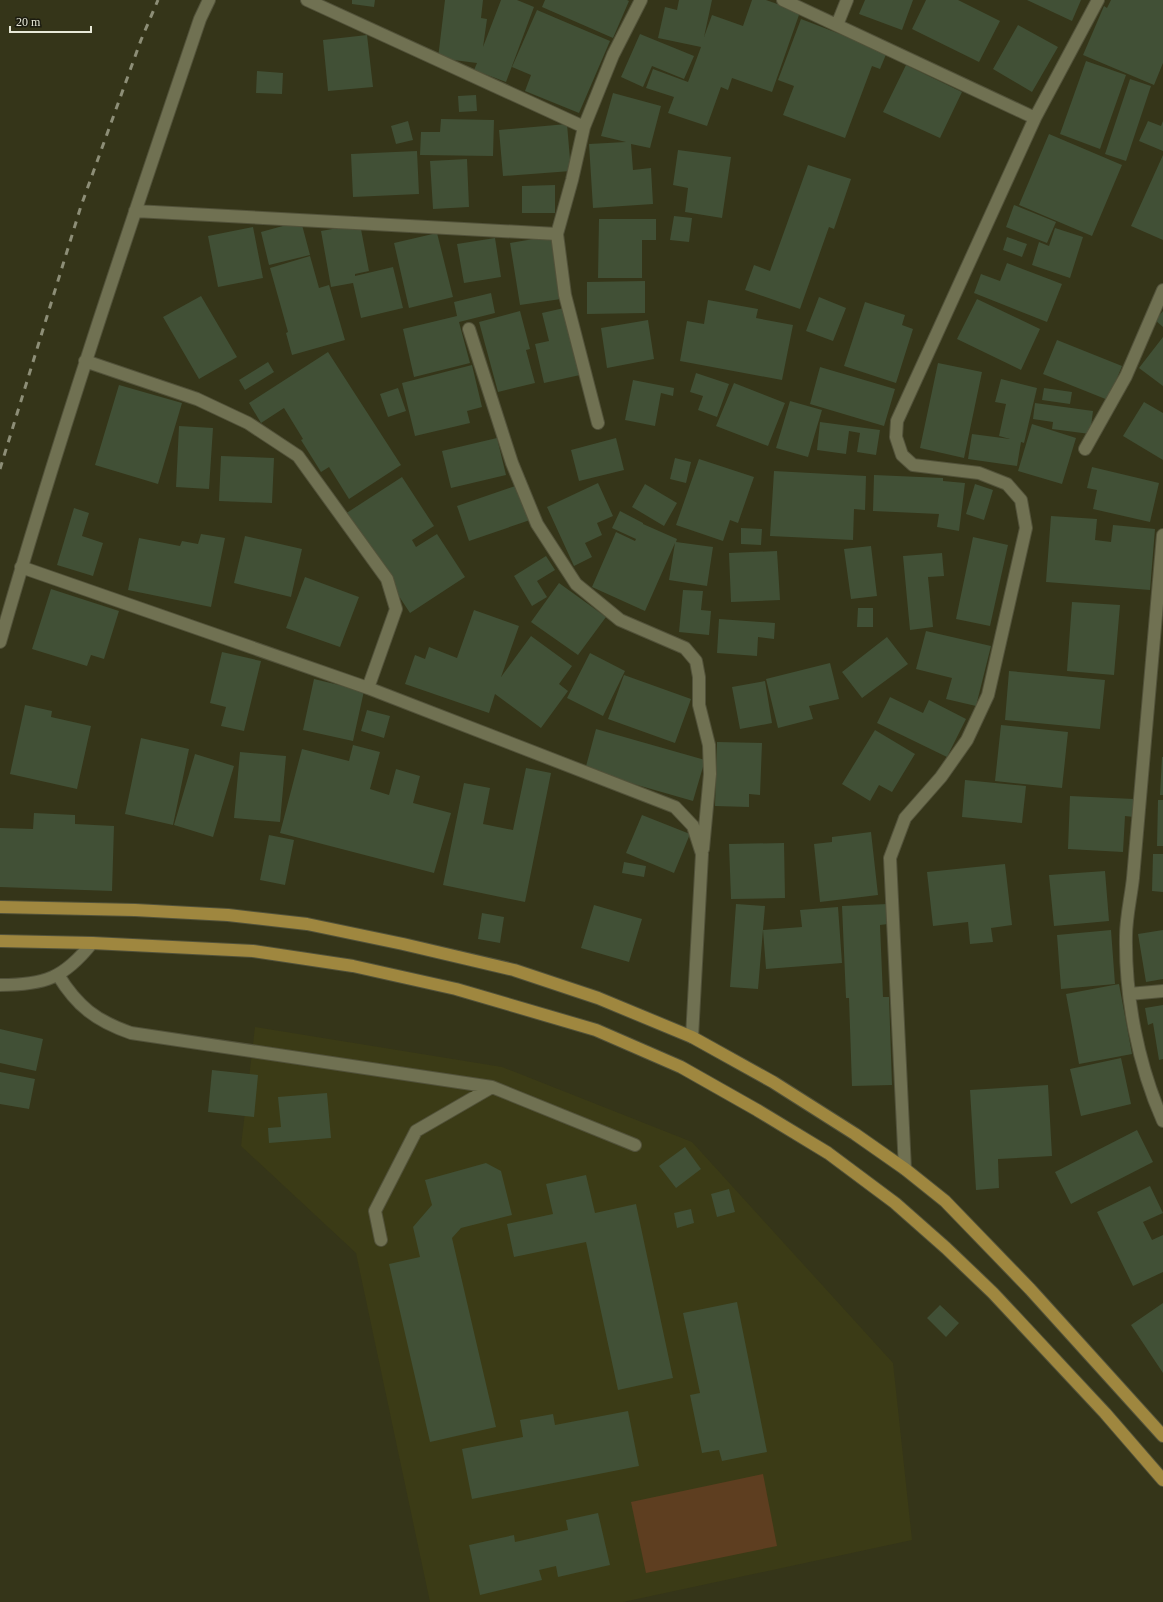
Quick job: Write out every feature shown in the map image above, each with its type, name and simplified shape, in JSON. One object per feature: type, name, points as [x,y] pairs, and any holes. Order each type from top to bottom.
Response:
[{"type":"main road","points":[[0,907],[158,911],[228,915],[307,924],[403,944],[514,970],[598,998],[692,1037],[780,1086],[855,1134],[905,1169],[945,1201],[1030,1289],[1163,1436]]},
{"type":"main road","points":[[0,941],[92,943],[253,951],[353,966],[456,989],[596,1030],[681,1067],[757,1110],[828,1153],[895,1203],[946,1248],[993,1293],[1104,1413],[1163,1480]]},
{"type":"street","points":[[0,642],[21,567],[85,361],[200,19],[209,0]]},
{"type":"street","points":[[307,0],[584,127]]},
{"type":"street","points":[[598,423],[565,295],[557,234],[572,180],[584,127],[613,55],[641,0]]},
{"type":"street","points":[[783,0],[1034,118]]},
{"type":"street","points":[[837,25],[847,0]]},
{"type":"street","points":[[905,1169],[890,858],[905,818],[941,777],[967,740],[988,696],[1026,528],[1021,500],[1007,484],[979,473],[913,465],[902,455],[896,437],[897,421],[1034,118],[1098,0]]},
{"type":"street","points":[[135,211],[557,234]]},
{"type":"street","points":[[1085,449],[1126,376],[1163,290]]},
{"type":"street","points":[[469,329],[512,463],[537,524],[576,584],[620,620],[685,648],[696,661],[699,677],[699,705],[709,745],[710,774],[702,854],[692,1037]]},
{"type":"street","points":[[85,361],[197,399],[248,423],[298,456],[387,579],[396,609],[368,688]]},
{"type":"street","points":[[1163,535],[1133,878],[1126,935],[1129,994],[1138,1045],[1152,1097],[1163,1121]]},
{"type":"street","points":[[21,567],[368,688],[675,807],[693,826],[702,854]]},
{"type":"street","points":[[0,985],[35,983],[58,975],[77,961],[92,943]]},
{"type":"street","points":[[58,975],[68,991],[81,1006],[96,1018],[113,1027],[131,1033],[492,1086],[635,1145]]},
{"type":"street","points":[[1129,994],[1163,991]]},
{"type":"street","points":[[381,1240],[375,1211],[416,1131],[492,1086]]},
{"type":"shaded area","points":[[255,1027],[502,1067],[692,1142],[893,1363],[912,1540],[623,1602],[430,1602],[356,1253],[241,1146]]},
{"type":"shaded area","points":[[763,1474],[777,1546],[646,1573],[631,1502]]},
{"type":"building","points":[[352,0],[375,0],[374,7],[352,4]]},
{"type":"building","points":[[445,0],[483,0],[481,18],[487,19],[483,47],[501,0],[517,0],[534,7],[506,82],[474,70],[477,63],[438,58]]},
{"type":"building","points":[[545,0],[629,1],[613,38],[542,7]]},
{"type":"building","points":[[679,0],[712,0],[704,37],[712,15],[743,26],[752,0],[766,0],[800,12],[772,92],[732,78],[728,90],[721,87],[707,126],[668,113],[674,97],[646,88],[653,69],[688,82],[701,47],[658,38],[665,7],[677,10]]},
{"type":"building","points":[[865,0],[913,0],[902,30],[859,14]]},
{"type":"building","points":[[926,0],[958,0],[1000,21],[979,62],[912,29]]},
{"type":"building","points":[[1027,0],[1081,0],[1072,21]]},
{"type":"building","points":[[1111,0],[1163,0],[1163,63],[1154,85],[1083,55],[1104,6],[1107,8]]},
{"type":"building","points":[[537,10],[610,41],[579,113],[525,91],[531,75],[512,67]]},
{"type":"building","points":[[801,19],[887,52],[880,69],[872,66],[845,138],[783,115],[794,86],[778,80]]},
{"type":"building","points":[[1018,25],[1058,47],[1032,92],[993,69]]},
{"type":"building","points":[[640,34],[694,56],[684,79],[652,66],[643,87],[621,77]]},
{"type":"building","points":[[367,35],[373,87],[328,91],[323,40]]},
{"type":"building","points":[[1086,61],[1126,75],[1100,149],[1060,134]]},
{"type":"building","points":[[906,65],[962,92],[940,138],[883,112]]},
{"type":"building","points":[[257,71],[283,73],[282,94],[256,93]]},
{"type":"building","points":[[1130,79],[1151,86],[1126,161],[1105,154]]},
{"type":"building","points":[[613,93],[661,106],[650,148],[631,144],[633,170],[651,168],[653,204],[593,208],[589,144],[626,142],[601,136]]},
{"type":"building","points":[[476,95],[477,111],[459,112],[458,96]]},
{"type":"building","points":[[441,119],[494,120],[493,156],[420,155],[421,132],[440,132]]},
{"type":"building","points":[[408,121],[413,140],[396,144],[391,126]]},
{"type":"building","points":[[1148,121],[1161,126],[1163,121],[1163,151],[1139,141]]},
{"type":"building","points":[[567,124],[571,171],[503,176],[499,130]]},
{"type":"building","points":[[1049,134],[1122,165],[1092,236],[1019,205]]},
{"type":"building","points":[[678,150],[731,157],[722,218],[685,212],[688,188],[673,185]]},
{"type":"building","points":[[417,151],[419,194],[353,197],[351,154]]},
{"type":"building","points":[[1163,155],[1163,240],[1131,226]]},
{"type":"building","points":[[467,159],[469,207],[433,209],[430,161]]},
{"type":"building","points":[[808,165],[851,179],[834,229],[829,227],[800,309],[745,290],[754,265],[770,271]]},
{"type":"building","points":[[555,185],[555,213],[522,213],[522,186]]},
{"type":"building","points":[[1014,205],[1056,222],[1047,243],[1006,227]]},
{"type":"building","points":[[674,216],[692,218],[689,242],[670,240]]},
{"type":"building","points":[[599,219],[656,219],[656,240],[642,240],[642,278],[598,278]]},
{"type":"building","points":[[301,221],[310,255],[269,265],[261,232]]},
{"type":"building","points":[[360,224],[369,271],[355,274],[355,276],[393,267],[403,308],[361,318],[353,283],[331,287],[321,231]]},
{"type":"building","points":[[253,227],[263,278],[218,287],[208,236]]},
{"type":"building","points":[[1055,228],[1083,237],[1070,278],[1032,265],[1039,242],[1049,246]]},
{"type":"building","points":[[437,233],[453,297],[409,308],[394,243]]},
{"type":"building","points":[[551,236],[561,299],[520,305],[510,243]]},
{"type":"building","points":[[1007,237],[1027,244],[1022,257],[1003,250]]},
{"type":"building","points":[[495,238],[501,277],[464,283],[457,244]]},
{"type":"building","points":[[310,256],[319,288],[329,285],[345,340],[292,355],[286,333],[288,332],[270,268]]},
{"type":"building","points":[[1007,263],[1062,284],[1047,322],[974,293],[981,274],[1000,281]]},
{"type":"building","points":[[645,281],[645,313],[587,314],[587,282]]},
{"type":"building","points":[[491,293],[495,313],[459,322],[470,363],[414,377],[403,329],[457,316],[454,302]]},
{"type":"building","points":[[201,296],[237,357],[199,379],[163,317]]},
{"type":"building","points":[[819,297],[846,308],[833,341],[806,331]]},
{"type":"building","points":[[977,299],[1040,329],[1021,370],[957,339]]},
{"type":"building","points":[[708,300],[758,309],[756,318],[793,325],[782,380],[680,361],[687,321],[704,324]]},
{"type":"building","points":[[865,302],[905,315],[902,325],[913,329],[896,383],[844,366]]},
{"type":"building","points":[[564,308],[580,375],[544,383],[535,344],[549,341],[542,313]]},
{"type":"building","points":[[520,311],[530,349],[526,350],[535,383],[498,392],[479,322]]},
{"type":"building","points":[[1163,311],[1163,327],[1155,320]]},
{"type":"building","points":[[648,320],[654,359],[607,368],[601,328]]},
{"type":"building","points":[[1163,337],[1163,386],[1139,368]]},
{"type":"building","points":[[1057,340],[1122,366],[1108,400],[1043,374]]},
{"type":"building","points":[[328,352],[401,465],[349,499],[329,467],[321,472],[301,440],[303,439],[284,408],[261,423],[249,403]]},
{"type":"building","points":[[268,362],[274,372],[245,390],[239,380]]},
{"type":"building","points":[[938,363],[982,372],[964,458],[920,448]]},
{"type":"building","points":[[472,365],[482,407],[467,411],[470,423],[415,436],[402,383]]},
{"type":"building","points":[[820,367],[895,389],[884,426],[810,404]]},
{"type":"building","points":[[696,373],[729,384],[717,417],[698,410],[703,396],[690,392]]},
{"type":"building","points":[[1001,379],[1037,388],[1024,443],[1021,442],[1017,466],[968,459],[972,434],[1010,439],[999,436],[1006,404],[995,402]]},
{"type":"building","points":[[633,380],[674,388],[673,396],[661,393],[655,426],[625,420]]},
{"type":"building","points":[[734,383],[785,403],[768,446],[716,426]]},
{"type":"building","points":[[119,385],[182,403],[158,484],[95,465]]},
{"type":"building","points":[[398,388],[406,411],[388,417],[380,394]]},
{"type":"building","points":[[1044,388],[1072,392],[1070,404],[1042,400]]},
{"type":"building","points":[[790,401],[822,410],[808,457],[776,448]]},
{"type":"building","points":[[1144,402],[1163,413],[1163,460],[1123,436]]},
{"type":"building","points":[[1035,403],[1093,411],[1090,434],[1052,429],[1053,422],[1033,419]]},
{"type":"building","points":[[820,422],[880,430],[876,455],[857,452],[860,433],[849,431],[846,454],[817,450]]},
{"type":"building","points":[[1032,424],[1076,438],[1062,484],[1018,471]]},
{"type":"building","points":[[179,426],[213,428],[209,489],[176,487]]},
{"type":"building","points":[[497,438],[506,475],[451,488],[442,451]]},
{"type":"building","points":[[616,438],[624,470],[579,481],[571,450]]},
{"type":"building","points":[[221,456],[274,458],[272,503],[219,501]]},
{"type":"building","points":[[675,458],[691,462],[686,483],[670,479]]},
{"type":"building","points":[[699,459],[754,477],[738,523],[730,520],[723,541],[676,525]]},
{"type":"building","points":[[1092,467],[1159,483],[1150,522],[1093,509],[1097,490],[1087,488]]},
{"type":"building","points":[[774,471],[866,476],[865,510],[854,509],[853,540],[770,536]]},
{"type":"building","points":[[874,475],[943,478],[943,481],[965,483],[959,531],[937,527],[939,514],[873,511]]},
{"type":"building","points":[[402,477],[434,526],[412,540],[416,547],[437,534],[465,577],[410,613],[345,514]]},
{"type":"building","points":[[598,483],[613,516],[597,523],[602,535],[585,543],[592,557],[574,566],[547,507]]},
{"type":"building","points":[[645,484],[677,503],[664,526],[632,507]]},
{"type":"building","points":[[975,484],[993,490],[984,520],[966,514]]},
{"type":"building","points":[[518,485],[530,520],[469,541],[457,506]]},
{"type":"building","points":[[74,508],[89,513],[82,536],[103,543],[93,576],[57,565]]},
{"type":"building","points":[[620,511],[643,524],[677,539],[676,542],[713,547],[707,586],[669,580],[675,543],[645,611],[592,587],[616,532],[635,541],[636,539],[612,528]]},
{"type":"building","points":[[1051,516],[1097,519],[1095,540],[1111,542],[1113,525],[1155,529],[1150,590],[1046,582]]},
{"type":"building","points":[[741,528],[762,529],[761,545],[741,544]]},
{"type":"building","points":[[201,534],[225,538],[211,607],[128,590],[139,538],[180,546],[182,541],[198,544]]},
{"type":"building","points":[[245,536],[302,549],[291,597],[234,583]]},
{"type":"building","points":[[973,537],[1008,545],[990,626],[956,619]]},
{"type":"building","points":[[871,546],[877,596],[851,599],[844,549]]},
{"type":"building","points":[[777,551],[780,600],[731,602],[729,553]]},
{"type":"building","points":[[942,553],[944,576],[928,577],[933,627],[910,630],[903,556]]},
{"type":"building","points":[[546,556],[555,570],[537,581],[547,597],[532,606],[514,576]]},
{"type":"building","points":[[305,577],[359,597],[340,647],[286,628]]},
{"type":"building","points":[[559,583],[606,617],[578,655],[531,622]]},
{"type":"building","points":[[51,589],[119,611],[104,659],[91,655],[87,666],[32,649]]},
{"type":"building","points":[[683,590],[703,591],[701,610],[711,611],[709,635],[679,632]]},
{"type":"building","points":[[1072,602],[1120,605],[1114,675],[1067,671]]},
{"type":"building","points":[[858,608],[873,608],[873,627],[857,627]]},
{"type":"building","points":[[474,610],[519,626],[501,677],[531,636],[572,666],[559,684],[568,691],[541,728],[495,694],[489,713],[405,684],[415,655],[425,659],[429,647],[457,658]]},
{"type":"building","points":[[719,619],[775,623],[774,639],[758,637],[757,656],[717,653]]},
{"type":"building","points":[[926,631],[991,646],[976,706],[946,699],[952,678],[916,669]]},
{"type":"building","points":[[887,637],[908,664],[862,698],[842,672]]},
{"type":"building","points":[[222,652],[261,661],[244,731],[221,726],[226,707],[210,703]]},
{"type":"building","points":[[590,653],[625,671],[603,716],[567,698]]},
{"type":"building","points":[[830,663],[839,699],[809,706],[813,719],[778,728],[766,679]]},
{"type":"building","points":[[1009,671],[1105,680],[1100,729],[1005,720]]},
{"type":"building","points":[[624,675],[691,699],[675,743],[608,719]]},
{"type":"building","points":[[314,679],[364,691],[353,741],[303,730]]},
{"type":"building","points":[[765,681],[772,723],[740,729],[732,687]]},
{"type":"building","points":[[890,697],[923,713],[929,700],[966,719],[947,757],[877,723]]},
{"type":"building","points":[[25,705],[52,711],[51,717],[91,726],[77,789],[10,774]]},
{"type":"building","points":[[367,710],[390,716],[384,738],[361,731]]},
{"type":"building","points":[[1001,725],[1068,732],[1062,788],[995,781]]},
{"type":"building","points":[[596,729],[705,760],[693,801],[585,770]]},
{"type":"building","points":[[875,730],[915,754],[892,792],[879,785],[870,801],[842,784]]},
{"type":"building","points":[[141,738],[189,749],[173,825],[125,814]]},
{"type":"building","points":[[717,742],[762,743],[760,795],[749,794],[749,807],[715,806]]},
{"type":"building","points":[[353,745],[380,752],[370,789],[389,795],[396,769],[420,776],[413,803],[451,813],[434,873],[280,833],[302,749],[349,761]]},
{"type":"building","points":[[240,752],[286,756],[280,822],[234,818]]},
{"type":"building","points":[[195,754],[234,766],[213,837],[174,825]]},
{"type":"building","points":[[1162,757],[1163,795],[1160,795]]},
{"type":"building","points":[[526,768],[551,773],[525,902],[443,885],[464,783],[490,788],[483,824],[513,830]]},
{"type":"building","points":[[965,780],[1026,786],[1022,823],[962,817]]},
{"type":"building","points":[[1070,796],[1134,799],[1134,817],[1125,816],[1123,852],[1068,849]]},
{"type":"building","points":[[1158,800],[1163,800],[1163,846],[1157,846]]},
{"type":"building","points":[[34,813],[75,815],[75,824],[114,826],[112,891],[0,887],[0,828],[33,829]]},
{"type":"building","points":[[642,815],[690,834],[674,873],[626,853]]},
{"type":"building","points":[[871,832],[878,895],[820,902],[814,844],[832,842],[832,837]]},
{"type":"building","points":[[269,835],[294,840],[285,885],[260,880]]},
{"type":"building","points":[[784,843],[785,898],[731,899],[729,844]]},
{"type":"building","points":[[1153,854],[1163,854],[1163,892],[1152,891]]},
{"type":"building","points":[[624,862],[646,866],[644,877],[622,873]]},
{"type":"building","points":[[1005,864],[1012,925],[991,928],[993,942],[970,944],[968,922],[933,926],[927,872]]},
{"type":"building","points":[[1105,871],[1109,921],[1054,926],[1049,875]]},
{"type":"building","points":[[736,904],[765,906],[758,989],[730,987]]},
{"type":"building","points":[[888,904],[888,924],[880,925],[883,997],[889,997],[892,1085],[852,1086],[849,998],[846,998],[842,906]]},
{"type":"building","points":[[594,905],[642,919],[629,962],[581,948]]},
{"type":"building","points":[[838,907],[842,963],[766,969],[763,930],[802,927],[800,910]]},
{"type":"building","points":[[482,913],[504,917],[500,943],[478,939]]},
{"type":"building","points":[[1111,930],[1115,984],[1061,989],[1057,935]]},
{"type":"building","points":[[1163,930],[1163,979],[1146,982],[1138,934]]},
{"type":"building","points":[[1119,984],[1132,1054],[1079,1064],[1066,994]]},
{"type":"building","points":[[1163,1005],[1163,1059],[1159,1060],[1153,1023],[1148,1025],[1145,1008]]},
{"type":"building","points":[[0,1029],[43,1039],[36,1071],[0,1063]]},
{"type":"building","points":[[1121,1058],[1131,1104],[1081,1116],[1070,1069]]},
{"type":"building","points":[[212,1070],[258,1075],[254,1117],[208,1112]]},
{"type":"building","points":[[0,1072],[35,1079],[29,1109],[0,1104]]},
{"type":"building","points":[[1048,1085],[1052,1156],[998,1159],[999,1188],[976,1190],[970,1090]]},
{"type":"building","points":[[327,1093],[331,1138],[269,1143],[268,1128],[281,1127],[278,1097]]},
{"type":"building","points":[[1137,1130],[1153,1162],[1071,1204],[1055,1172]]},
{"type":"building","points":[[685,1147],[701,1169],[676,1188],[659,1166]]},
{"type":"building","points":[[486,1163],[501,1171],[512,1215],[461,1228],[452,1238],[496,1427],[430,1442],[389,1264],[420,1257],[413,1227],[432,1205],[425,1180]]},
{"type":"building","points":[[586,1175],[595,1213],[636,1204],[673,1378],[618,1390],[586,1242],[514,1257],[507,1224],[553,1214],[546,1184]]},
{"type":"building","points":[[1150,1186],[1163,1213],[1143,1222],[1152,1240],[1163,1235],[1163,1272],[1133,1286],[1097,1212]]},
{"type":"building","points":[[729,1189],[735,1212],[717,1217],[711,1194]]},
{"type":"building","points":[[691,1209],[694,1223],[677,1228],[674,1213]]},
{"type":"building","points":[[737,1302],[767,1452],[722,1461],[719,1450],[702,1453],[690,1395],[700,1393],[683,1313]]},
{"type":"building","points":[[1163,1303],[1163,1373],[1131,1325]]},
{"type":"building","points":[[940,1305],[959,1323],[946,1337],[927,1318]]},
{"type":"building","points":[[628,1411],[639,1466],[472,1499],[462,1449],[523,1437],[520,1420],[553,1414],[555,1425]]},
{"type":"building","points":[[598,1513],[610,1565],[558,1577],[556,1566],[539,1570],[542,1580],[480,1595],[469,1545],[514,1535],[515,1542],[568,1530],[566,1520]]},
{"type":"railway","points":[[0,469],[81,206],[141,40],[158,0]]}]
